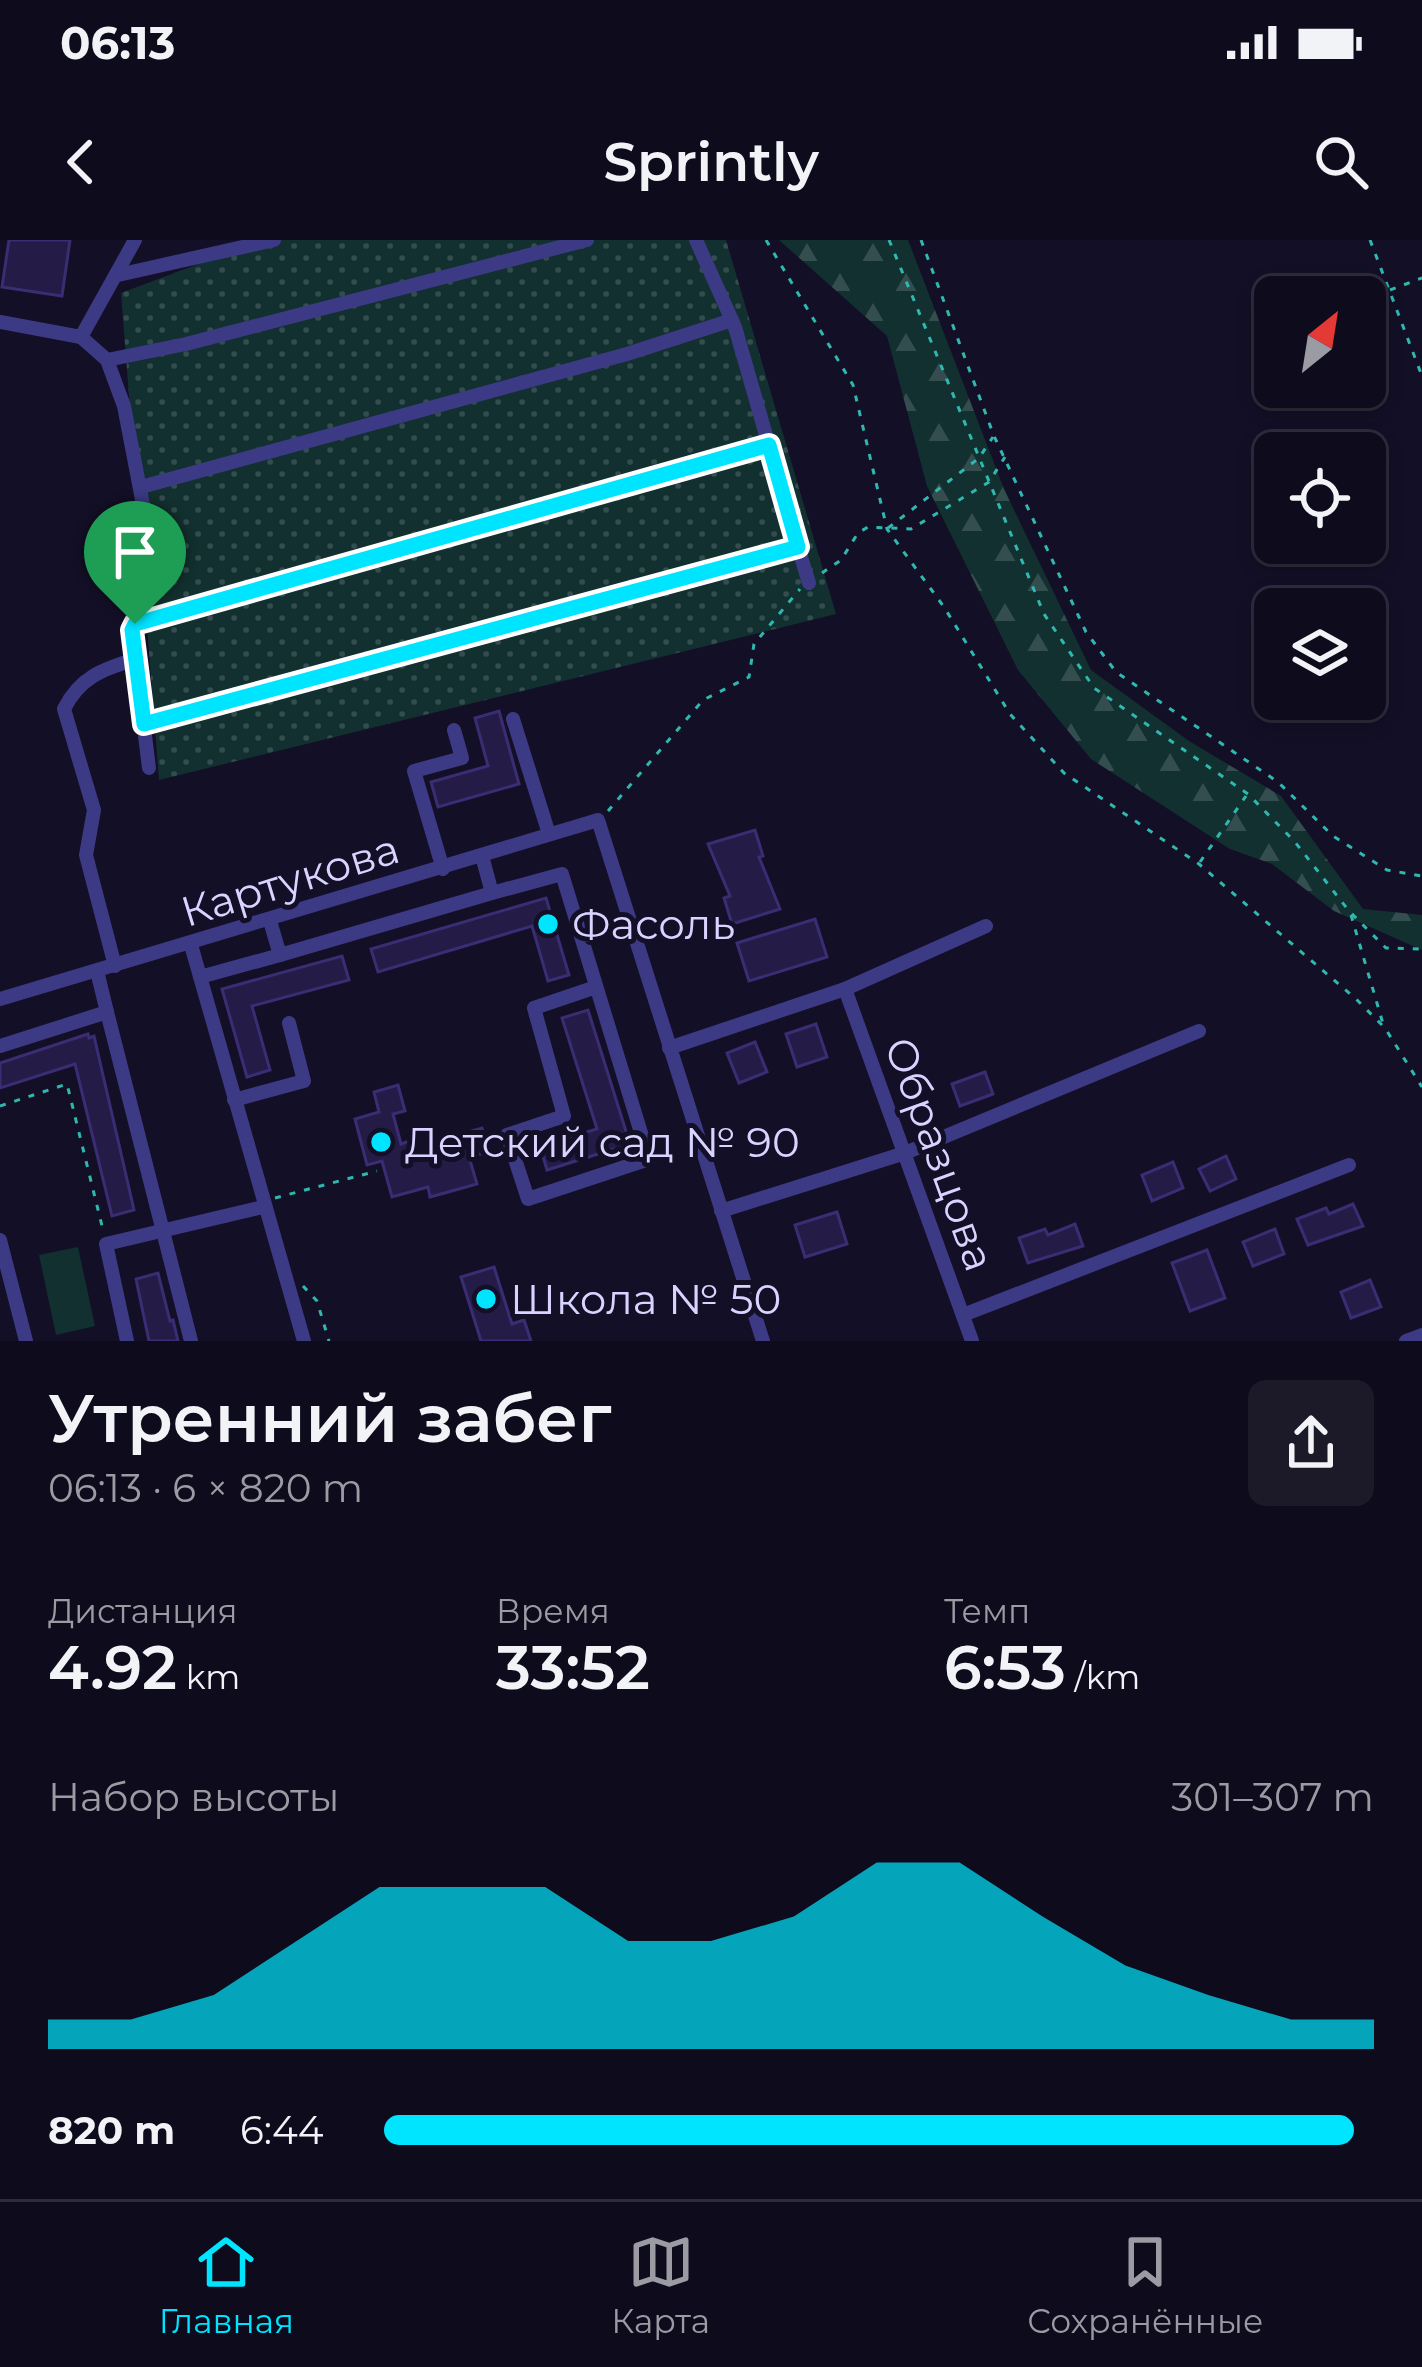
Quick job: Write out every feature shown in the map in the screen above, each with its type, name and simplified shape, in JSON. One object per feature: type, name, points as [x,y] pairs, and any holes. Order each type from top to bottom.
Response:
[{"type":"street","points":[[81,337],[135,240]]},
{"type":"street","points":[[118,275],[274,240]]},
{"type":"street","points":[[107,360],[186,344],[587,240]]},
{"type":"street","points":[[696,240],[732,320],[808,583]]},
{"type":"street","points":[[140,487],[627,354],[732,320]]},
{"type":"street","points":[[0,322],[81,337],[107,360],[124,406],[152,578],[132,630],[149,768]]},
{"type":"street","points":[[135,624],[769,445]]},
{"type":"street","points":[[144,724],[798,547]]},
{"type":"street","points":[[115,966],[86,855],[94,810],[64,709],[74,689],[97,671],[136,658]]},
{"type":"street","points":[[513,718],[549,834]]},
{"type":"street","points":[[443,869],[414,771],[462,758],[454,730]]},
{"type":"street","points":[[598,820],[763,1341]]},
{"type":"street","name":"Картукова","points":[[1,996],[191,945],[598,820]]},
{"type":"street","points":[[482,856],[492,893]]},
{"type":"street","points":[[200,977],[562,874],[649,1159],[528,1199],[507,1135],[564,1116],[534,1008],[596,987]]},
{"type":"street","points":[[270,921],[280,955]]},
{"type":"street","points":[[669,1048],[845,989],[986,926]]},
{"type":"street","points":[[191,945],[304,1341]]},
{"type":"street","points":[[97,971],[191,1341]]},
{"type":"street","name":"Образцова","points":[[845,989],[972,1341]]},
{"type":"street","points":[[0,1046],[107,1012]]},
{"type":"street","points":[[234,1100],[304,1081],[289,1023]]},
{"type":"street","points":[[721,1211],[905,1153],[1199,1031]]},
{"type":"street","points":[[963,1315],[1348,1165]]},
{"type":"street","points":[[127,1341],[106,1244],[161,1234],[262,1204]]},
{"type":"street","points":[[0,1240],[26,1341]]},
{"type":"street","points":[[1406,1341],[1422,1335]]},
{"type":"path","points":[[766,240],[853,386],[887,530],[944,607],[1010,714],[1064,773],[1199,864],[1385,1028]]},
{"type":"path","points":[[889,240],[1044,614],[1094,688],[1247,794],[1386,948],[1422,949]]},
{"type":"path","points":[[921,240],[994,436],[1086,632],[1116,672],[1278,782],[1333,836],[1388,870],[1422,876]]},
{"type":"path","points":[[1370,240],[1422,376]]},
{"type":"path","points":[[1389,291],[1422,278]]},
{"type":"path","points":[[887,530],[979,458],[994,436]]},
{"type":"path","points":[[598,820],[703,700],[749,677],[754,644],[808,583],[841,560],[859,533],[868,526],[911,529],[989,482],[1005,457]]},
{"type":"path","points":[[1199,864],[1247,794]]},
{"type":"path","points":[[1349,911],[1385,1028],[1422,1088]]},
{"type":"path","points":[[0,1106],[67,1084],[106,1244]]},
{"type":"path","points":[[262,1204],[377,1171]]},
{"type":"green space","points":[[262,240],[726,240],[836,614],[159,780],[121,293]]},
{"type":"green space","points":[[779,240],[908,240],[1004,489],[1091,670],[1189,741],[1281,796],[1363,909],[1422,915],[1422,950],[1334,911],[1272,864],[1230,849],[1091,759],[1018,670],[927,486],[887,336]]},
{"type":"green space","points":[[78,1247],[95,1326],[56,1335],[39,1255]]},
{"type":"building","points":[[9,240],[70,240],[62,296],[2,287]]},
{"type":"building","points":[[499,711],[519,784],[438,807],[431,782],[488,766],[475,718]]},
{"type":"building","points":[[755,830],[763,856],[759,857],[780,909],[732,924],[724,898],[730,896],[708,844]]},
{"type":"building","points":[[546,898],[569,975],[548,981],[532,926],[378,972],[371,949]]},
{"type":"building","points":[[815,919],[827,957],[749,981],[737,943]]},
{"type":"building","points":[[342,956],[349,980],[252,1006],[270,1070],[247,1077],[222,989]]},
{"type":"building","points":[[588,1010],[630,1144],[547,1170],[540,1146],[597,1129],[562,1018]]},
{"type":"building","points":[[816,1024],[827,1057],[797,1067],[786,1034]]},
{"type":"building","points":[[94,1036],[134,1210],[112,1216],[75,1064],[0,1088],[0,1063]]},
{"type":"building","points":[[755,1042],[767,1072],[739,1083],[727,1053]]},
{"type":"building","points":[[985,1072],[993,1094],[960,1106],[952,1084]]},
{"type":"building","name":"Детский сад № 90","points":[[398,1085],[405,1111],[393,1114],[401,1144],[413,1140],[418,1159],[460,1147],[457,1135],[482,1128],[489,1152],[469,1157],[477,1184],[430,1197],[428,1187],[392,1197],[382,1161],[367,1165],[355,1119],[379,1112],[374,1092]]},
{"type":"building","points":[[1226,1156],[1236,1179],[1210,1191],[1199,1169]]},
{"type":"building","points":[[1173,1162],[1183,1188],[1152,1201],[1142,1175]]},
{"type":"building","points":[[1353,1204],[1363,1226],[1308,1245],[1297,1219]]},
{"type":"building","points":[[837,1212],[847,1244],[805,1257],[795,1225]]},
{"type":"building","points":[[1075,1224],[1083,1246],[1028,1263],[1019,1238],[1045,1229],[1048,1235]]},
{"type":"building","points":[[1275,1229],[1284,1254],[1253,1266],[1243,1242]]},
{"type":"building","points":[[1207,1250],[1225,1298],[1190,1311],[1172,1263]]},
{"type":"building","name":"Школа № 50","points":[[494,1267],[512,1324],[524,1320],[531,1341],[481,1341],[461,1277]]},
{"type":"building","points":[[158,1273],[178,1341],[149,1341],[136,1279]]},
{"type":"building","points":[[1370,1280],[1381,1307],[1351,1318],[1341,1292]]},
{"type":"place","name":"Фасоль","points":[[548,924]]},
{"type":"place","name":"Детский сад № 90","points":[[381,1142]]},
{"type":"place","name":"Школа № 50","points":[[486,1299]]},
{"type":"route","points":[[769,445],[798,547],[144,724],[135,624],[769,445]]}]
